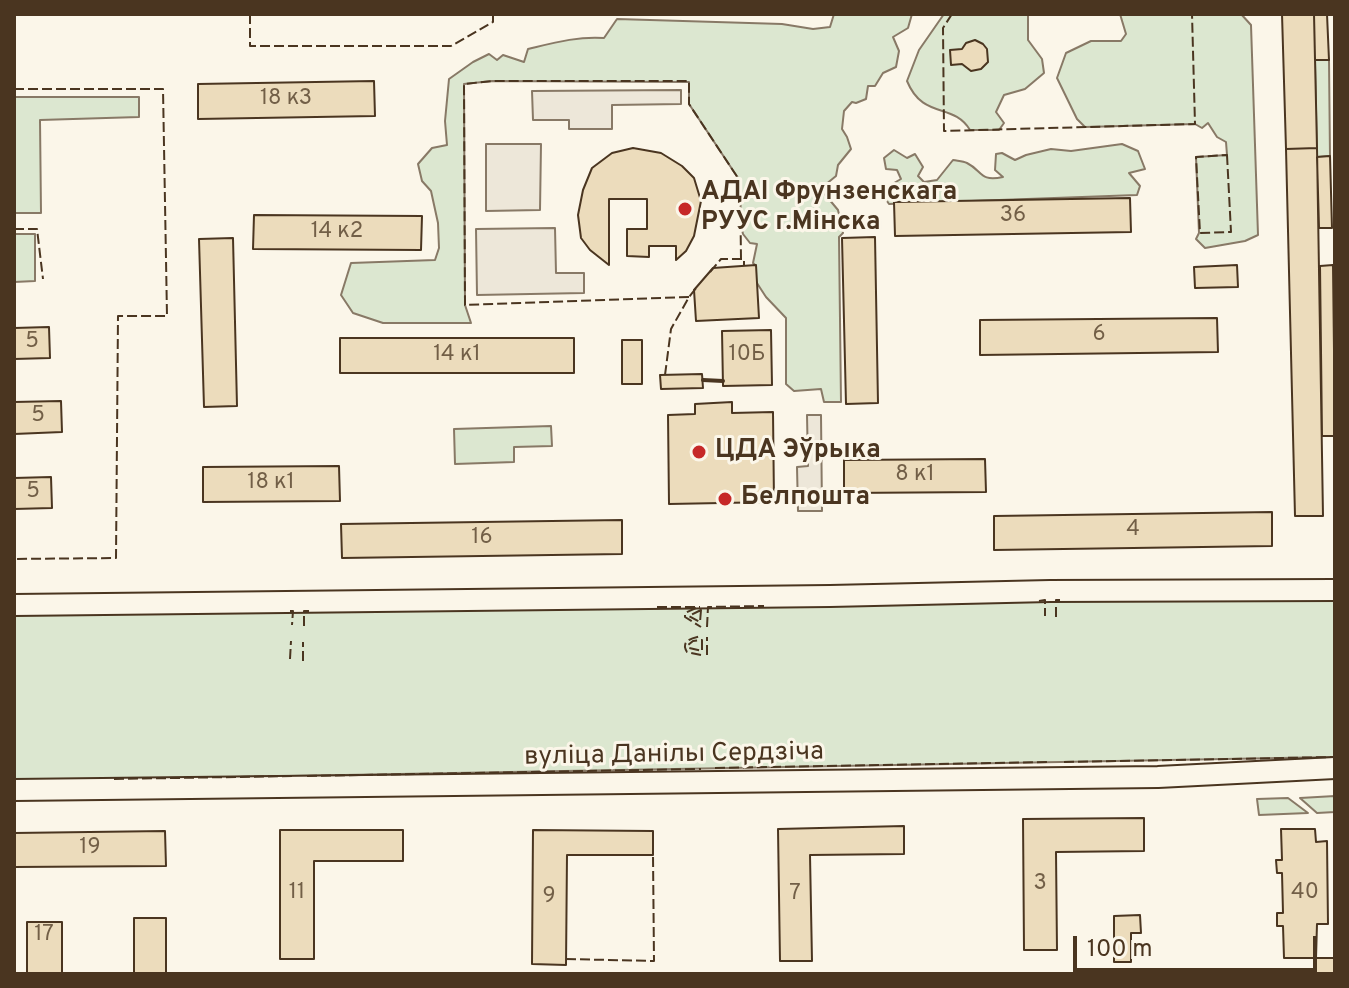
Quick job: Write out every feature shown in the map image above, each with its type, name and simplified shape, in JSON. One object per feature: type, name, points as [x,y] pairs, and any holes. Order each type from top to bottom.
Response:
[{"type":"street","points":[[14,605],[1335,590]]},
{"type":"street","name":"вуліца Данілы Сердзіча","points":[[14,790],[1158,777],[1335,768]]},
{"type":"green space","points":[[834,14],[912,14],[908,28],[893,37],[899,51],[896,67],[883,73],[875,86],[868,86],[866,99],[852,102],[844,111],[842,129],[851,149],[823,192],[838,210],[843,233],[839,237],[841,402],[824,402],[821,389],[794,391],[786,384],[786,318],[766,297],[753,277],[757,244],[750,243],[743,234],[740,181],[689,104],[689,82],[492,81],[464,84],[465,305],[471,323],[383,323],[353,313],[341,295],[351,263],[435,260],[439,248],[438,223],[431,191],[422,181],[418,164],[432,148],[447,145],[445,121],[449,79],[473,62],[489,54],[497,60],[503,55],[524,62],[528,49],[575,39],[604,38],[617,19],[782,24],[813,29],[830,27]]},
{"type":"green space","points":[[944,14],[1028,14],[1028,40],[1042,59],[1044,73],[1025,89],[1004,95],[996,112],[1004,123],[999,130],[970,130],[955,116],[921,101],[907,81],[919,50]]},
{"type":"green space","points":[[1120,14],[1241,14],[1251,25],[1258,235],[1245,241],[1205,248],[1196,239],[1199,233],[1196,157],[1227,155],[1226,142],[1217,137],[1208,123],[1202,128],[1195,124],[1085,127],[1077,119],[1057,78],[1066,53],[1091,41],[1121,41],[1126,34]]},
{"type":"green space","points":[[1315,60],[1329,60],[1330,156],[1317,157]]},
{"type":"green space","points":[[14,97],[139,97],[139,117],[40,120],[41,213],[14,213]]},
{"type":"green space","points":[[1122,144],[1138,151],[1145,169],[1129,173],[1140,186],[1137,195],[889,204],[885,198],[894,183],[901,179],[897,170],[886,169],[884,158],[894,150],[907,158],[915,154],[923,167],[918,176],[924,182],[937,180],[953,160],[967,163],[985,177],[995,178],[1003,177],[995,170],[996,154],[1002,153],[1015,160],[1051,149],[1071,151]]},
{"type":"green space","points":[[14,234],[35,234],[35,281],[14,282]]},
{"type":"green space","points":[[551,426],[552,446],[514,447],[514,462],[455,464],[454,429]]},
{"type":"green space","points":[[1335,595],[1335,757],[14,781],[14,614]]},
{"type":"green space","points":[[1335,796],[1335,812],[1317,813],[1300,798]]},
{"type":"green space","points":[[1288,798],[1308,813],[1259,815],[1257,799]]},
{"type":"shaded area","points":[[681,90],[681,104],[612,105],[612,129],[569,129],[569,120],[533,120],[532,91]]},
{"type":"shaded area","points":[[486,144],[541,144],[540,210],[486,211]]},
{"type":"shaded area","points":[[555,228],[556,273],[584,273],[584,293],[477,295],[476,229]]},
{"type":"shaded area","points":[[807,415],[821,415],[822,511],[798,511],[797,467],[808,466]]},
{"type":"building","points":[[1282,14],[1314,14],[1317,148],[1286,149]]},
{"type":"building","points":[[1314,14],[1327,14],[1329,60],[1315,60]]},
{"type":"building","points":[[975,40],[987,49],[988,62],[981,69],[971,71],[962,64],[951,65],[950,50],[962,49],[966,43]]},
{"type":"building","points":[[374,81],[375,116],[198,119],[198,84]]},
{"type":"building","points":[[633,148],[661,153],[694,178],[701,201],[694,236],[686,251],[676,260],[676,246],[649,246],[649,257],[627,256],[627,229],[647,229],[647,199],[609,199],[609,265],[581,238],[578,215],[592,168],[612,153]]},
{"type":"building","points":[[1317,148],[1323,516],[1295,516],[1286,149]]},
{"type":"building","points":[[1330,156],[1332,228],[1319,228],[1317,157]]},
{"type":"building","points":[[1130,198],[1131,232],[895,236],[894,202]]},
{"type":"building","points":[[254,215],[422,216],[421,250],[253,249]]},
{"type":"building","points":[[875,237],[878,403],[846,404],[842,238]]},
{"type":"building","points":[[233,238],[237,406],[204,407],[199,239]]},
{"type":"building","points":[[756,265],[759,318],[696,321],[694,290],[713,268]]},
{"type":"building","points":[[1237,265],[1238,287],[1195,288],[1194,267]]},
{"type":"building","points":[[1333,265],[1335,436],[1322,436],[1320,266]]},
{"type":"building","points":[[1217,318],[1218,352],[980,355],[980,320]]},
{"type":"building","points":[[49,327],[50,358],[14,359],[14,328]]},
{"type":"building","points":[[771,330],[772,385],[723,386],[722,331]]},
{"type":"building","points":[[340,338],[574,338],[574,373],[340,373]]},
{"type":"building","points":[[622,340],[642,340],[642,384],[622,384]]},
{"type":"building","points":[[702,374],[703,388],[661,389],[660,375]]},
{"type":"building","points":[[61,401],[62,432],[14,434],[14,402]]},
{"type":"building","points":[[732,402],[732,413],[773,412],[774,502],[669,504],[668,415],[695,414],[695,404]]},
{"type":"building","points":[[985,459],[986,492],[844,493],[844,460]]},
{"type":"building","points":[[339,466],[340,501],[203,502],[203,467]]},
{"type":"building","points":[[51,477],[52,508],[14,509],[14,478]]},
{"type":"building","points":[[1272,512],[1272,546],[994,550],[994,516]]},
{"type":"building","points":[[622,520],[622,554],[342,558],[341,524]]},
{"type":"building","points":[[1144,818],[1144,851],[1056,852],[1057,950],[1024,950],[1023,819]]},
{"type":"building","points":[[904,826],[904,854],[810,855],[812,961],[780,961],[778,829]]},
{"type":"building","points":[[1281,829],[1315,829],[1316,842],[1327,841],[1328,924],[1317,924],[1316,958],[1284,958],[1283,926],[1277,926],[1277,913],[1283,913],[1282,873],[1277,873],[1276,860],[1282,860]]},
{"type":"building","points":[[280,830],[403,830],[403,861],[314,861],[314,959],[280,959]]},
{"type":"building","points":[[533,830],[653,831],[653,855],[567,855],[566,965],[532,964]]},
{"type":"building","points":[[165,831],[166,866],[14,867],[14,833]]},
{"type":"building","points":[[1140,915],[1141,933],[1131,933],[1131,962],[1114,962],[1114,916]]},
{"type":"building","points":[[134,918],[166,918],[166,974],[134,974]]},
{"type":"building","points":[[27,922],[62,922],[62,974],[27,974]]},
{"type":"building","points":[[1316,958],[1335,958],[1335,974],[1316,974]]},
{"type":"fence","points":[[250,14],[250,46],[451,46],[493,22],[493,14]]},
{"type":"fence","points":[[952,14],[943,28],[944,131],[1195,124],[1192,14]]},
{"type":"fence","points":[[689,297],[465,305],[464,84],[492,81],[689,81],[689,104],[740,181],[741,259]]},
{"type":"fence","points":[[14,89],[163,89],[167,316],[118,316],[116,558],[14,559]]},
{"type":"fence","points":[[1227,155],[1231,232],[1200,233],[1196,157],[1227,155]]},
{"type":"fence","points":[[14,229],[37,229],[43,279]]},
{"type":"fence","points":[[710,272],[721,259],[744,259],[744,266]]},
{"type":"fence","points":[[665,375],[671,329],[697,287]]},
{"type":"fence","points":[[1039,601],[1045,600],[1045,616]]},
{"type":"fence","points":[[1056,617],[1056,600],[1060,600]]},
{"type":"fence","points":[[707,627],[708,607],[764,606]]},
{"type":"fence","points":[[657,607],[700,607]]},
{"type":"fence","points":[[696,608],[685,613],[685,617],[701,627]]},
{"type":"fence","points":[[701,610],[700,622],[689,616],[701,610]]},
{"type":"fence","points":[[290,611],[293,611],[292,625]]},
{"type":"fence","points":[[304,626],[304,611],[309,611]]},
{"type":"fence","points":[[701,636],[691,639],[685,648],[687,652],[701,655]]},
{"type":"fence","points":[[707,637],[707,655]]},
{"type":"fence","points":[[702,640],[702,651],[689,648],[693,641],[702,640]]},
{"type":"fence","points":[[290,659],[291,641]]},
{"type":"fence","points":[[303,642],[303,661]]},
{"type":"fence","points":[[1064,762],[1335,757]]},
{"type":"fence","points":[[715,768],[1050,762]]},
{"type":"fence","points":[[307,776],[701,769]]},
{"type":"fence","points":[[114,779],[294,776]]},
{"type":"fence","points":[[566,959],[654,961],[653,855]]},
{"type":"wall","points":[[703,380],[723,381]]},
{"type":"place","name":"АДАІ Фрунзенскага РУУС г.Мінска","points":[[685,209]]},
{"type":"place","name":"ЦДА Эўрыка","points":[[699,452]]},
{"type":"place","name":"Белпошта","points":[[725,499]]}]
